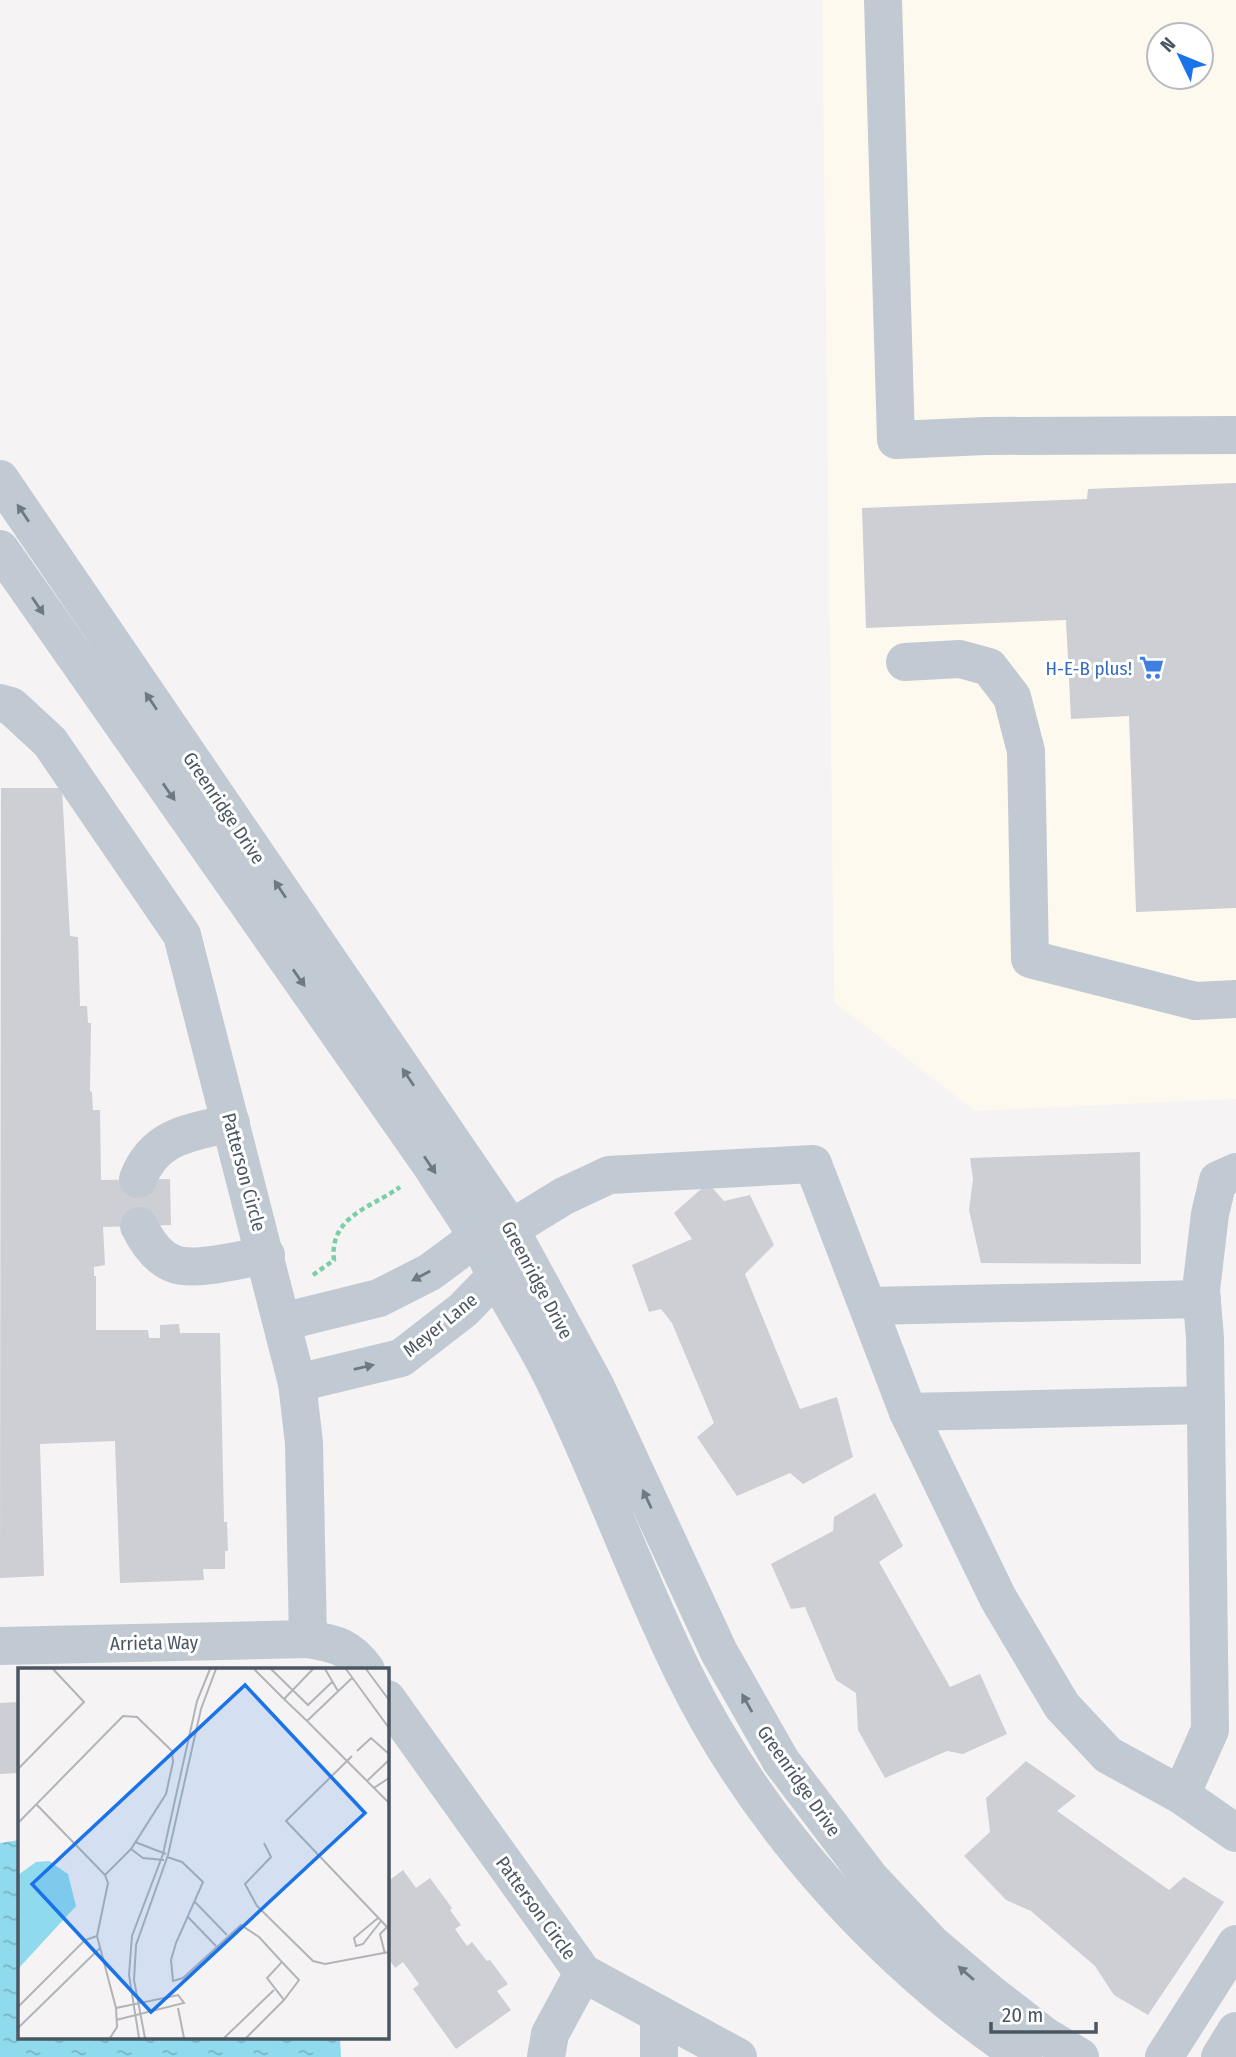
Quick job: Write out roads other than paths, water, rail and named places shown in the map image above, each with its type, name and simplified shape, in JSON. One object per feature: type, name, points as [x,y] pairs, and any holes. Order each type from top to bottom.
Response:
[{"type":"street","points":[[883,0],[896,440],[985,436],[1236,435]]},
{"type":"street","name":"Greenridge Drive","points":[[0,479],[595,1385],[719,1652],[781,1761],[870,1878],[932,1944],[990,1994],[1045,2036],[1080,2057]]},
{"type":"street","name":"Greenridge Drive","points":[[0,549],[433,1168],[502,1243],[552,1376],[684,1675],[753,1790],[807,1861],[895,1954],[938,1994],[987,2033],[1023,2057]]},
{"type":"street","points":[[905,662],[960,659],[989,667],[1012,697],[1026,751],[1030,959],[1195,1001],[1236,999]]},
{"type":"street","name":"Patterson Circle","points":[[0,703],[11,706],[50,742],[182,935],[297,1383],[304,1443],[308,1639]]},
{"type":"street","points":[[138,1179],[144,1165],[155,1151],[175,1136],[231,1123]]},
{"type":"street","points":[[282,1322],[379,1298],[430,1272],[502,1243],[564,1196],[609,1175],[813,1164],[908,1412],[998,1598],[1062,1706],[1108,1755],[1181,1795],[1236,1833]]},
{"type":"street","points":[[1181,1795],[1210,1730],[1206,1405],[1201,1290],[1210,1214],[1218,1180],[1236,1172]]},
{"type":"street","points":[[139,1226],[156,1251],[171,1263],[187,1268],[266,1255]]},
{"type":"street","name":"Meyer Lane","points":[[297,1383],[401,1358],[463,1310],[502,1243]]},
{"type":"street","points":[[869,1306],[1202,1299]]},
{"type":"street","points":[[908,1412],[1206,1405]]},
{"type":"street","points":[[308,1639],[339,1645],[351,1652],[364,1668]]},
{"type":"street","name":"Arrieta Way","points":[[0,1646],[308,1639]]},
{"type":"street","name":"Patterson Circle","points":[[388,1700],[583,1973],[738,2057]]},
{"type":"street","points":[[1164,2057],[1236,1944]]},
{"type":"street","points":[[546,2057],[550,2034],[583,1973]]},
{"type":"street","points":[[659,2014],[659,2057]]},
{"type":"street","points":[[1220,2057],[1236,2031]]},
{"type":"water","points":[[18,1840],[18,2039],[340,2039],[341,2057],[0,2057],[0,1843]]},
{"type":"place","name":"H-E-B plus!","points":[[1152,668]]}]
